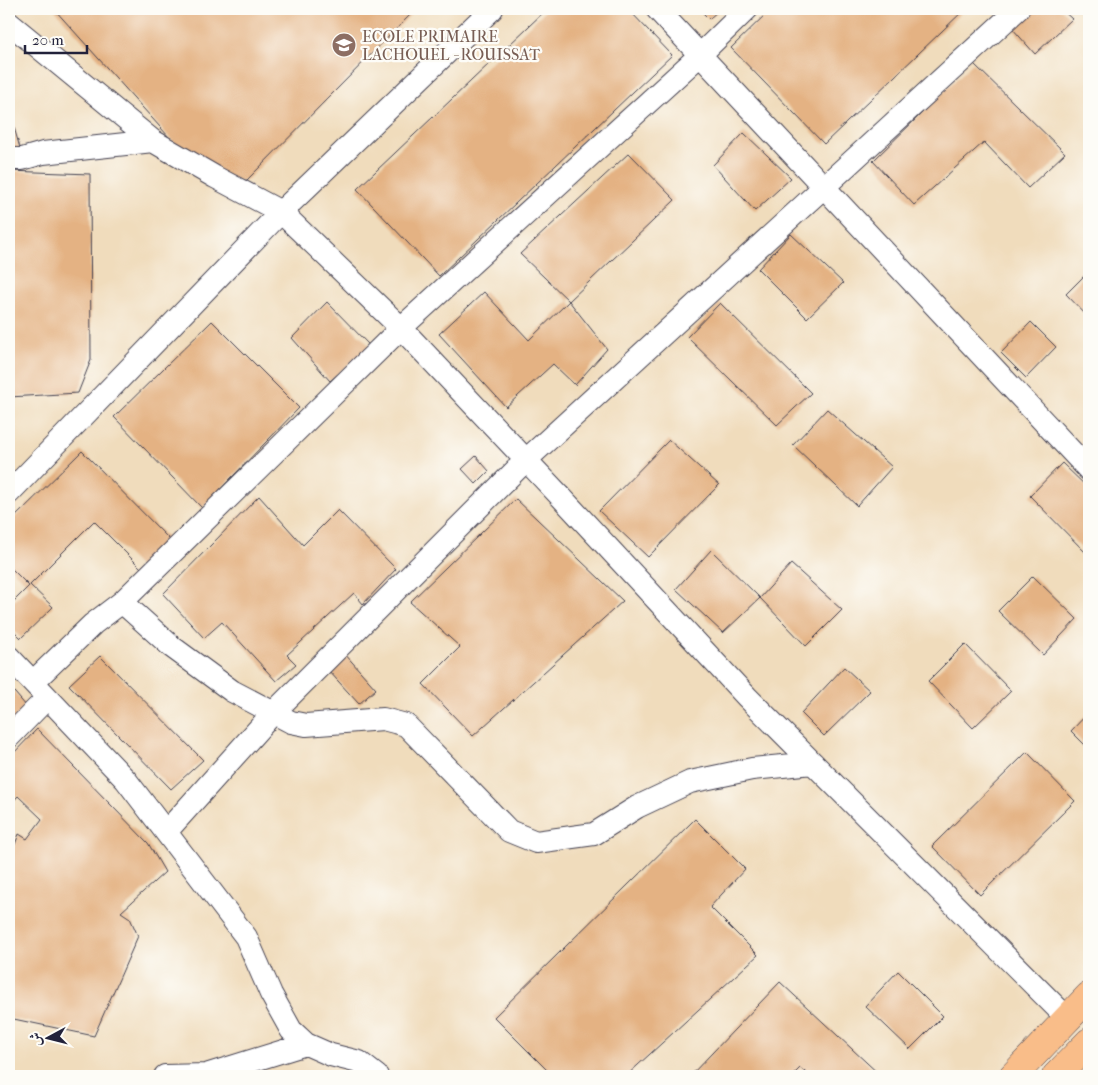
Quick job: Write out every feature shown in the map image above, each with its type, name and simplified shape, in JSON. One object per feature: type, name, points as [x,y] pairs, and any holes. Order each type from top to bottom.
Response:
[{"type":"main road","points":[[1013,1076],[1089,996]]},
{"type":"main road","points":[[1056,1076],[1089,1042]]},
{"type":"street","points":[[9,493],[281,212],[492,9]]},
{"type":"street","points":[[657,9],[1089,470]]},
{"type":"street","points":[[9,737],[40,690],[93,624],[122,602],[401,328],[700,55],[747,9]]},
{"type":"street","points":[[166,832],[273,713],[526,460],[1018,9]]},
{"type":"street","points":[[9,23],[153,141],[281,212],[401,328],[747,697],[1068,1018]]},
{"type":"street","points":[[9,159],[28,158],[43,152],[153,141]]},
{"type":"street","points":[[122,602],[172,647],[232,691],[291,722],[306,724],[383,719],[406,725],[509,831],[536,842],[594,834],[637,807],[690,782],[752,769],[813,763]]},
{"type":"street","points":[[9,657],[126,780],[246,937],[271,994],[291,1030],[306,1044],[331,1055],[359,1062],[377,1076]]},
{"type":"street","points":[[165,1076],[206,1075],[306,1044]]},
{"type":"building","points":[[54,9],[416,9],[247,180],[231,182],[178,147]]},
{"type":"building","points":[[547,9],[628,9],[672,55],[439,276],[357,189]]},
{"type":"building","points":[[699,9],[720,9],[709,19]]},
{"type":"building","points":[[771,9],[965,9],[824,144],[731,48]]},
{"type":"building","points":[[1032,9],[1061,9],[1072,19],[1035,54],[1012,28]]},
{"type":"building","points":[[973,63],[1065,153],[1028,188],[984,142],[914,205],[873,161]]},
{"type":"building","points":[[9,110],[22,155],[9,154]]},
{"type":"building","points":[[744,133],[791,178],[755,211],[713,165]]},
{"type":"building","points":[[629,153],[675,200],[569,301],[520,254]]},
{"type":"building","points":[[9,171],[90,174],[91,360],[78,393],[9,397]]},
{"type":"building","points":[[791,234],[843,283],[807,318],[758,269]]},
{"type":"building","points":[[1089,271],[1089,318],[1066,294]]},
{"type":"building","points":[[484,292],[529,340],[569,301],[607,349],[575,385],[553,364],[506,407],[439,334]]},
{"type":"building","points":[[327,302],[370,346],[330,381],[292,338]]},
{"type":"building","points":[[720,303],[811,393],[777,425],[687,337]]},
{"type":"building","points":[[212,321],[299,408],[202,508],[114,417]]},
{"type":"building","points":[[1031,322],[1056,347],[1026,378],[1001,353]]},
{"type":"building","points":[[827,409],[892,467],[857,506],[793,445]]},
{"type":"building","points":[[669,440],[719,485],[648,557],[599,511]]},
{"type":"building","points":[[82,451],[174,544],[145,572],[94,521],[30,585],[53,607],[21,638],[9,626],[9,606],[29,586],[9,566],[9,523]]},
{"type":"building","points":[[476,456],[489,471],[476,484],[462,469]]},
{"type":"building","points":[[1062,463],[1089,489],[1089,556],[1030,496]]},
{"type":"building","points":[[259,496],[303,545],[338,510],[396,569],[363,604],[354,593],[287,655],[296,664],[276,681],[222,622],[204,638],[163,594]]},
{"type":"building","points":[[516,499],[623,601],[473,736],[423,684],[460,647],[410,602]]},
{"type":"building","points":[[711,550],[760,598],[723,633],[676,589]]},
{"type":"building","points":[[791,564],[842,610],[806,646],[760,598]]},
{"type":"building","points":[[1033,576],[1077,619],[1043,655],[998,611]]},
{"type":"building","points":[[965,644],[1011,691],[973,728],[928,681]]},
{"type":"building","points":[[344,653],[376,689],[359,704],[328,670]]},
{"type":"building","points":[[100,656],[203,760],[171,789],[69,685]]},
{"type":"building","points":[[844,667],[870,691],[824,736],[801,713]]},
{"type":"building","points":[[9,686],[27,707],[9,723]]},
{"type":"building","points":[[1089,712],[1089,749],[1071,731]]},
{"type":"building","points":[[37,729],[148,843],[165,872],[121,912],[130,918],[138,936],[94,1036],[9,1018],[9,860],[19,834],[27,839],[42,819],[18,796],[9,806],[9,758]]},
{"type":"building","points":[[1027,752],[1075,801],[980,895],[932,846]]},
{"type":"building","points":[[695,819],[745,869],[710,907],[758,955],[626,1076],[553,1076],[494,1017]]},
{"type":"building","points":[[898,971],[943,1016],[910,1049],[865,1006]]},
{"type":"building","points":[[780,982],[881,1076],[810,1076],[800,1068],[792,1076],[690,1076]]},
{"type":"place","name":"ECOLE PRIMAIRE LACHOUEL - ROUISSAT","points":[[344,45]]}]
